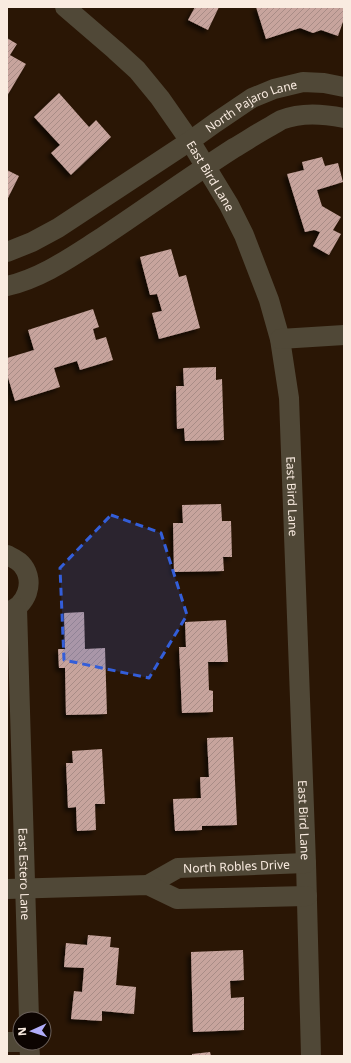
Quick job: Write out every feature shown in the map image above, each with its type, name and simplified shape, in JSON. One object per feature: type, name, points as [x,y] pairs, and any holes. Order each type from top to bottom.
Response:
[{"type":"street","name":"East Bird Lane","points":[[65,7],[137,70],[160,98],[190,141],[229,205],[244,235],[269,300],[280,339],[289,398],[306,863],[311,1056]]},
{"type":"street","name":"North Pajaro Lane","points":[[7,252],[32,242],[68,221],[190,141],[215,122],[252,98],[274,89],[303,82],[324,83],[344,87],[341,118],[324,115],[304,115],[281,120],[206,166],[84,249],[42,274],[17,284],[7,286]]},
{"type":"street","points":[[68,221],[84,249]]},
{"type":"street","points":[[280,339],[344,335]]},
{"type":"street","points":[[7,555],[15,558],[22,564],[28,578],[28,592],[23,601],[12,610]]},
{"type":"street","name":"East Estero Lane","points":[[12,610],[16,889],[27,1011]]},
{"type":"street","name":"North Robles Drive","points":[[148,886],[178,868],[306,863]]},
{"type":"street","points":[[16,889],[148,886],[177,899],[307,896]]},
{"type":"highlighted area","points":[[111,515],[161,533],[187,615],[149,678],[64,660],[60,568]]},
{"type":"building","points":[[195,7],[219,7],[208,30],[188,20]]},
{"type":"building","points":[[256,7],[344,7],[344,19],[338,36],[321,30],[313,33],[300,28],[266,39]]},
{"type":"building","points":[[7,38],[17,44],[10,55],[26,64],[7,96]]},
{"type":"building","points":[[59,93],[89,127],[96,120],[111,137],[71,175],[51,153],[60,145],[34,117]]},
{"type":"building","points":[[322,157],[325,166],[338,163],[343,182],[317,190],[322,206],[341,217],[333,230],[341,234],[329,255],[313,246],[320,232],[314,230],[305,232],[287,174],[304,170],[302,162]]},
{"type":"building","points":[[7,170],[19,176],[7,200]]},
{"type":"building","points":[[171,249],[179,277],[186,275],[200,328],[159,339],[152,313],[162,311],[157,294],[150,295],[140,257]]},
{"type":"building","points":[[93,309],[99,327],[93,329],[96,340],[106,337],[113,360],[80,370],[77,361],[54,368],[60,387],[15,401],[7,374],[7,358],[34,350],[28,330]]},
{"type":"building","points":[[216,367],[216,380],[222,379],[224,440],[185,441],[184,428],[177,429],[176,386],[184,386],[183,368]]},
{"type":"building","points":[[221,504],[222,521],[231,521],[232,557],[223,557],[224,571],[174,572],[173,523],[183,523],[182,505]]},
{"type":"building","points":[[84,612],[85,649],[105,648],[107,714],[66,715],[65,668],[59,668],[58,649],[65,649],[64,613]]},
{"type":"building","points":[[226,620],[228,662],[208,662],[209,690],[213,691],[213,712],[182,713],[179,647],[186,647],[185,622]]},
{"type":"building","points":[[233,737],[237,825],[202,826],[202,830],[175,831],[173,799],[201,798],[200,777],[209,777],[207,738]]},
{"type":"building","points":[[102,749],[105,804],[95,804],[96,830],[77,831],[76,807],[68,808],[66,763],[73,763],[72,751]]},
{"type":"building","points":[[88,935],[111,937],[110,947],[119,948],[116,985],[136,987],[134,1014],[102,1011],[102,1021],[71,1019],[74,991],[82,992],[84,968],[64,967],[66,943],[87,945]]},
{"type":"building","points":[[243,950],[244,980],[230,981],[231,998],[244,997],[244,1030],[193,1032],[191,952]]},
{"type":"building","points":[[210,1052],[211,1056],[192,1056],[192,1054]]}]
